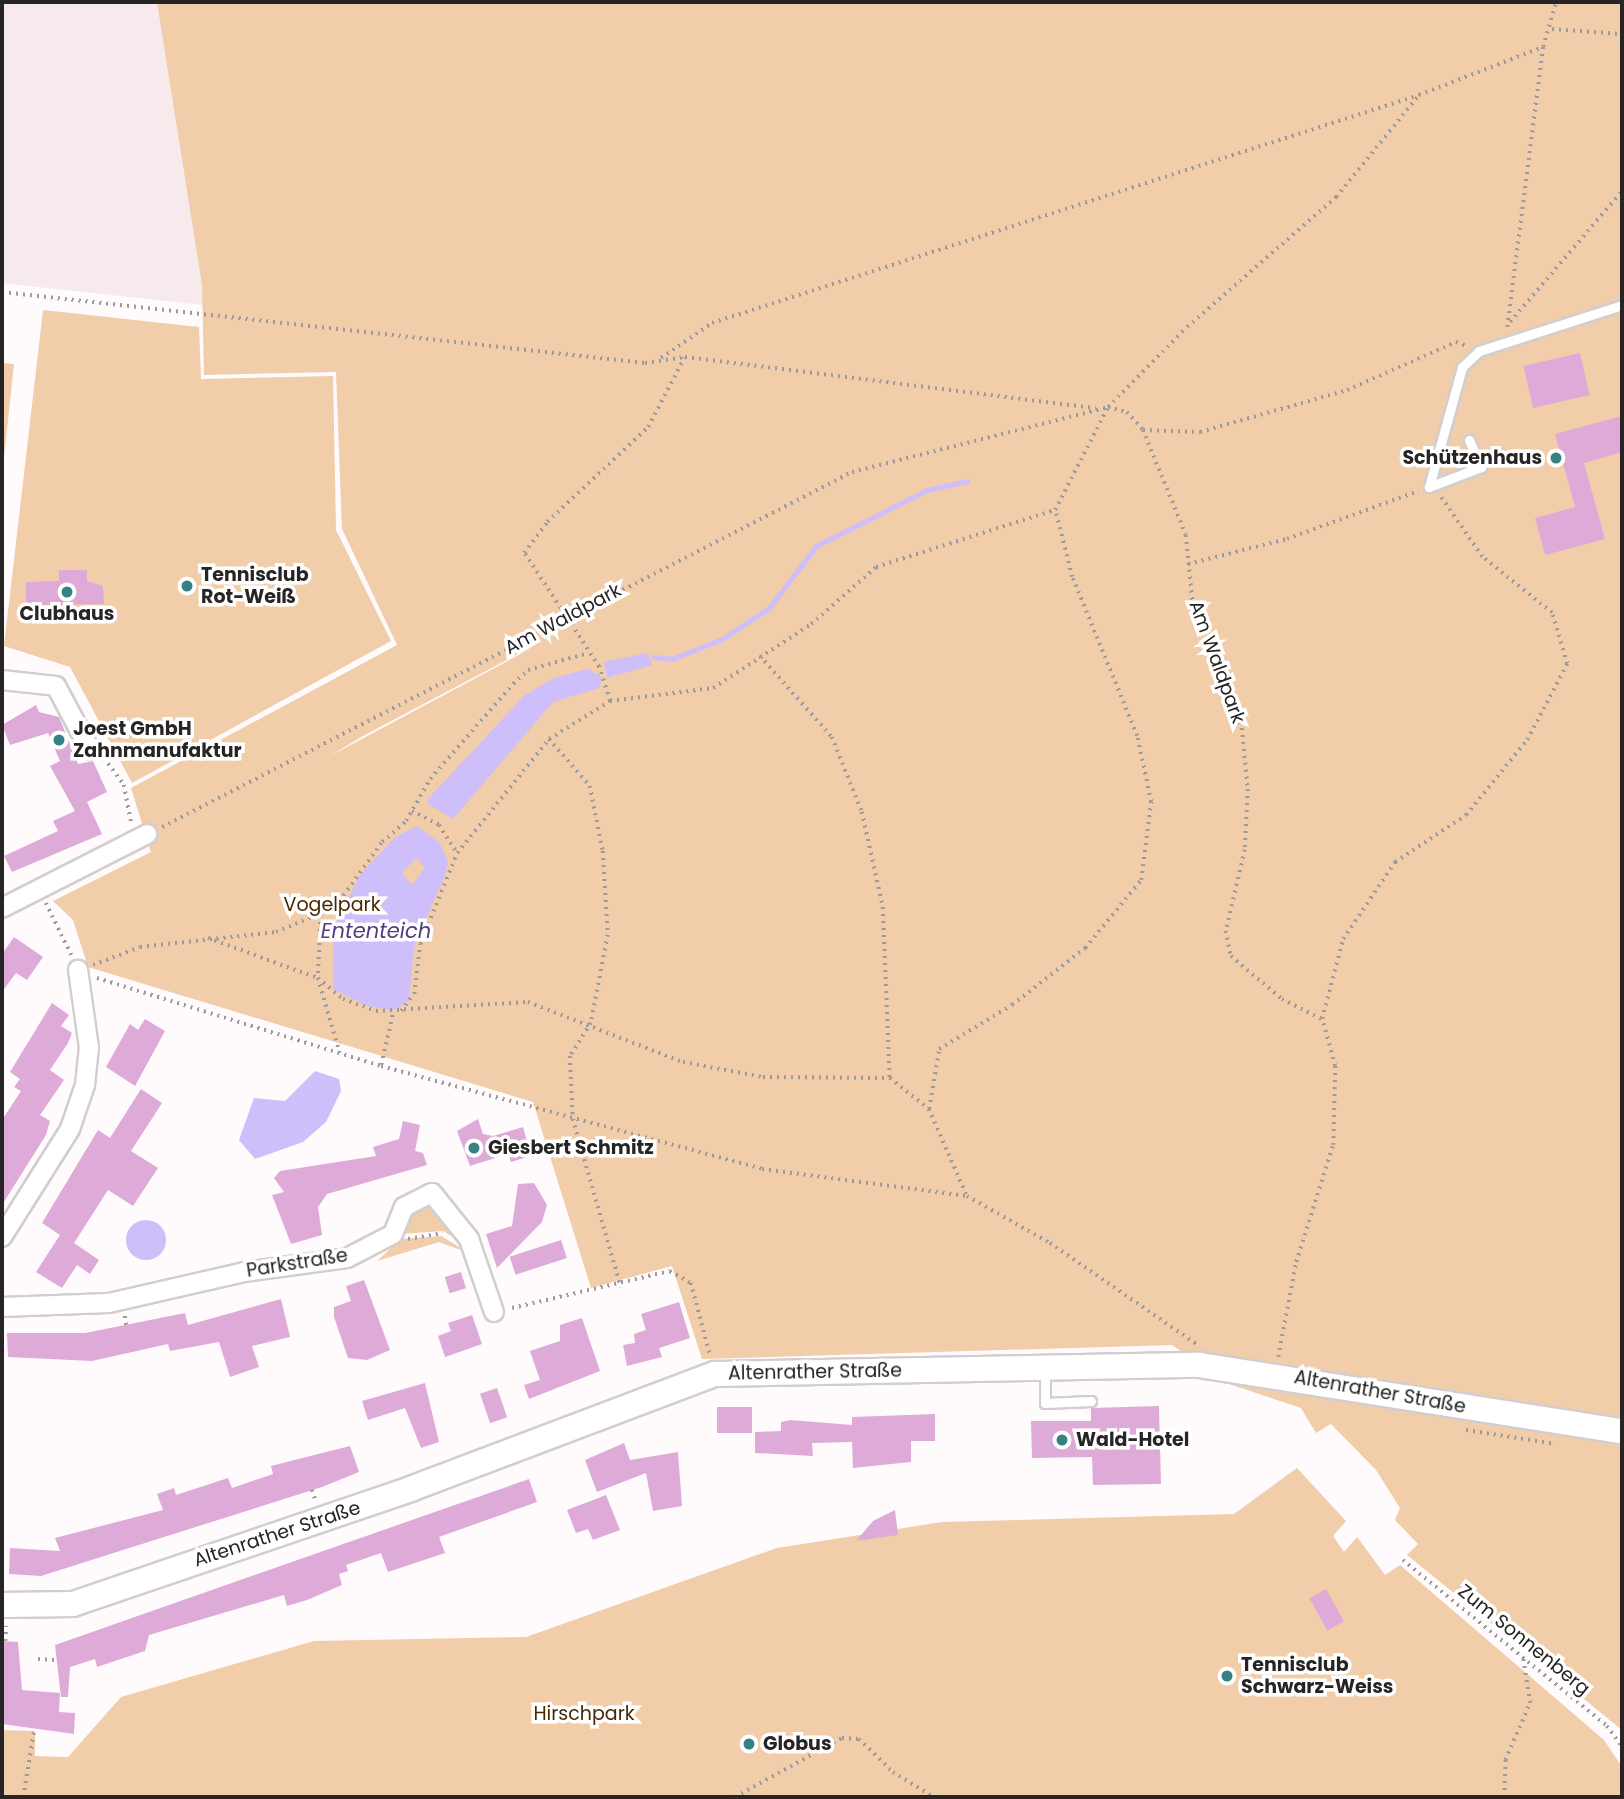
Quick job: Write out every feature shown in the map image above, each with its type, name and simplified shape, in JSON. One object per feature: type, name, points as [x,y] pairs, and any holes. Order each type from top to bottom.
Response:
[{"type":"street","points":[[2,680],[56,686],[90,750]]},
{"type":"street","points":[[2,908],[143,836]]},
{"type":"street","points":[[2,1237],[70,1129],[85,1085],[89,1048],[78,970]]},
{"type":"street","points":[[393,1234],[404,1207],[432,1194],[472,1249],[494,1312]]},
{"type":"street","name":"Parkstraße","points":[[2,1307],[109,1303],[244,1272],[347,1258],[393,1234]]},
{"type":"street","name":"Altenrather Straße","points":[[2,1605],[72,1604],[413,1488],[715,1374],[1199,1365],[1276,1373],[1622,1431]]},
{"type":"lane","points":[[1429,487],[1455,381],[1479,351],[1622,305]]},
{"type":"lane","points":[[1429,487],[1481,467],[1469,440]]},
{"type":"lane","points":[[1045,1367],[1045,1403],[1091,1401]]},
{"type":"path","points":[[1501,343],[1509,323],[1543,47],[1552,29],[1556,2]]},
{"type":"path","points":[[1552,29],[1622,34]]},
{"type":"path","points":[[660,359],[712,323],[1419,95],[1543,47]]},
{"type":"path","points":[[929,1109],[939,1049],[1012,1005],[1085,948],[1141,880],[1151,802],[1137,736],[1072,577],[1055,510],[1108,407],[1187,327],[1336,197],[1419,95]]},
{"type":"path","points":[[1509,323],[1622,191]]},
{"type":"path","points":[[2,292],[645,363],[685,357],[1073,409],[1108,407]]},
{"type":"path","points":[[1143,430],[1200,432],[1347,390],[1456,342],[1479,351]]},
{"type":"path","points":[[610,701],[606,681],[599,667],[524,554],[547,522],[648,426],[685,357]]},
{"type":"path","name":"Am Waldpark","points":[[143,836],[564,615],[852,472],[1108,407],[1127,412],[1143,430],[1186,535],[1193,605],[1242,728],[1248,789],[1245,850],[1227,931],[1231,956],[1282,999],[1322,1019]]},
{"type":"path","points":[[1188,565],[1287,540],[1429,487],[1482,557],[1552,613],[1567,664],[1527,740],[1466,814],[1422,839],[1388,873],[1343,939],[1322,1019],[1335,1066],[1333,1144],[1296,1262],[1276,1373]]},
{"type":"path","points":[[401,1011],[414,994],[420,944],[457,853],[548,739],[610,701],[713,688],[811,624],[876,567],[1055,510]]},
{"type":"path","points":[[78,970],[140,947],[276,932],[335,907],[412,811],[430,779],[528,670],[588,653]]},
{"type":"path","points":[[760,656],[831,737],[862,812],[883,907],[890,1077]]},
{"type":"path","points":[[548,739],[590,786],[603,851],[608,935],[591,1023],[570,1056],[573,1119],[621,1287]]},
{"type":"path","points":[[90,750],[107,760],[124,785],[125,810],[143,836]]},
{"type":"path","points":[[412,811],[439,825],[457,853]]},
{"type":"path","points":[[41,888],[78,970],[381,1066],[762,1169],[967,1196],[1197,1341],[1199,1365]]},
{"type":"path","points":[[321,915],[318,978],[340,1053]]},
{"type":"path","points":[[208,938],[318,978],[348,1002],[393,1013],[528,1002],[591,1023],[682,1062],[763,1077],[890,1077],[929,1109],[967,1196]]},
{"type":"path","points":[[381,1066],[393,1013]]},
{"type":"path","points":[[393,1234],[412,1240],[441,1233],[472,1249]]},
{"type":"path","points":[[494,1312],[621,1287],[670,1271],[688,1279],[715,1374]]},
{"type":"path","name":"Zum Sonnenberg","points":[[1403,1560],[1607,1726],[1622,1747]]},
{"type":"path","points":[[1504,1797],[1505,1760],[1530,1703],[1523,1657]]},
{"type":"path","points":[[38,1659],[56,1660]]},
{"type":"path","points":[[23,1797],[34,1730]]},
{"type":"path","points":[[735,1797],[842,1738],[859,1739],[892,1772],[934,1797]]},
{"type":"shaded area","points":[[2,2],[1262,2],[202,305],[2,283]]},
{"type":"green space","name":"Vogelpark","points":[[157,2],[1622,2],[1622,1730],[1407,1555],[1418,1544],[1395,1520],[1400,1508],[1376,1470],[1331,1424],[1316,1433],[1301,1408],[1229,1384],[1172,1345],[702,1359],[672,1266],[591,1288],[533,1102],[88,967],[73,920],[53,901],[151,852],[131,788],[397,645],[342,529],[336,372],[204,375],[202,285]],"holes":[[[537,644],[517,656],[328,757]]]},
{"type":"green space","name":"Tennisclub Rot-Weiß","points":[[43,310],[199,327],[201,379],[333,376],[336,530],[391,641],[132,783],[70,667],[4,646]]},
{"type":"green space","points":[[2,363],[14,364],[2,476]]},
{"type":"green space","points":[[425,1205],[448,1223],[463,1243],[443,1231],[402,1234],[410,1214]]},
{"type":"green space","points":[[441,1236],[469,1253],[439,1242],[377,1261],[401,1239]]},
{"type":"green space","name":"Hirschpark","points":[[1297,1468],[1346,1521],[1333,1536],[1344,1552],[1357,1537],[1385,1575],[1400,1565],[1604,1740],[1622,1767],[1622,1797],[2,1797],[2,1730],[35,1731],[35,1756],[68,1757],[121,1697],[314,1641],[526,1637],[777,1548],[942,1522],[1234,1514]]},
{"type":"water","points":[[648,653],[652,665],[607,678],[604,662]]},
{"type":"water","points":[[588,669],[602,677],[599,688],[553,702],[453,819],[430,805],[427,800],[525,695],[554,678]]},
{"type":"water","name":"Ententeich","points":[[417,826],[439,842],[448,861],[445,875],[414,947],[409,1001],[393,1010],[367,1006],[333,989],[333,929],[360,875],[395,837]],"holes":[[[416,858],[425,868],[412,885],[402,873]]]},
{"type":"water","points":[[315,1071],[339,1079],[341,1091],[326,1122],[303,1142],[255,1159],[239,1140],[254,1098],[285,1101]]},
{"type":"water","points":[[146,1220],[160,1226],[166,1240],[160,1254],[146,1260],[132,1254],[126,1240],[132,1226]]},
{"type":"building","points":[[1580,353],[1590,395],[1533,408],[1523,366]]},
{"type":"building","points":[[1622,416],[1622,452],[1584,463],[1605,539],[1545,555],[1535,518],[1575,507],[1555,434]]},
{"type":"building","points":[[59,570],[87,570],[87,581],[103,586],[104,604],[26,605],[26,582],[59,581]]},
{"type":"building","points":[[36,705],[39,712],[59,717],[78,764],[93,761],[107,792],[87,802],[102,834],[12,872],[4,856],[58,831],[53,821],[75,811],[50,766],[60,761],[48,733],[10,745],[2,725]]},
{"type":"building","points":[[14,937],[43,957],[27,980],[16,973],[2,992],[2,954]]},
{"type":"building","points":[[52,1003],[69,1015],[61,1026],[72,1033],[50,1070],[64,1080],[40,1115],[50,1121],[46,1135],[2,1205],[2,1120],[21,1091],[14,1087],[20,1079],[10,1072]]},
{"type":"building","points":[[145,1019],[165,1031],[135,1086],[106,1067],[130,1024],[138,1030]]},
{"type":"building","points":[[141,1089],[162,1103],[131,1151],[158,1168],[133,1206],[108,1190],[74,1243],[99,1260],[90,1274],[77,1265],[62,1288],[36,1272],[60,1235],[42,1223],[98,1130],[110,1138]]},
{"type":"building","points":[[478,1119],[483,1134],[493,1136],[523,1127],[531,1156],[511,1162],[508,1154],[470,1166],[457,1131]]},
{"type":"building","points":[[403,1121],[420,1125],[415,1151],[423,1153],[427,1165],[327,1194],[318,1207],[322,1235],[291,1244],[272,1195],[284,1192],[274,1178],[280,1171],[376,1156],[373,1147],[399,1139]]},
{"type":"building","points":[[534,1183],[547,1205],[542,1222],[497,1268],[486,1234],[512,1226],[518,1184]]},
{"type":"building","points":[[561,1240],[567,1258],[516,1275],[510,1257]]},
{"type":"building","points":[[461,1272],[466,1288],[450,1293],[445,1277]]},
{"type":"building","points":[[364,1280],[390,1350],[367,1360],[348,1358],[334,1317],[334,1307],[351,1301],[346,1286]]},
{"type":"building","points":[[281,1299],[290,1337],[252,1346],[259,1367],[230,1377],[219,1342],[170,1351],[168,1344],[92,1361],[8,1357],[7,1333],[85,1333],[185,1313],[188,1325]]},
{"type":"building","points":[[679,1302],[690,1338],[659,1348],[662,1357],[627,1366],[623,1345],[635,1343],[634,1334],[646,1330],[641,1314]]},
{"type":"building","points":[[472,1315],[482,1344],[445,1357],[438,1336],[451,1331],[448,1323]]},
{"type":"building","points":[[582,1318],[600,1371],[529,1399],[524,1385],[540,1380],[530,1351],[560,1341],[560,1325]]},
{"type":"building","points":[[425,1383],[439,1442],[421,1448],[405,1408],[368,1420],[362,1401]]},
{"type":"building","points":[[497,1388],[507,1417],[490,1423],[480,1394]]},
{"type":"building","points":[[1159,1406],[1161,1484],[1093,1485],[1092,1457],[1032,1458],[1031,1421],[1091,1421],[1091,1408]]},
{"type":"building","points":[[717,1407],[752,1407],[752,1433],[717,1433]]},
{"type":"building","points":[[935,1414],[935,1441],[911,1441],[911,1462],[853,1468],[852,1442],[812,1443],[813,1456],[755,1453],[755,1432],[781,1431],[781,1422],[790,1420],[852,1425],[852,1417]]},
{"type":"building","points":[[624,1443],[630,1460],[678,1452],[682,1506],[653,1511],[646,1473],[597,1492],[585,1460]]},
{"type":"building","points":[[350,1446],[359,1472],[322,1487],[41,1576],[9,1574],[10,1548],[60,1551],[55,1538],[163,1510],[157,1494],[174,1488],[176,1495],[228,1478],[232,1488],[273,1474],[271,1466]]},
{"type":"building","points":[[529,1479],[537,1502],[439,1537],[445,1553],[388,1572],[381,1553],[346,1565],[348,1571],[339,1574],[342,1585],[307,1600],[287,1606],[284,1595],[149,1635],[145,1651],[97,1667],[95,1659],[70,1667],[68,1697],[61,1697],[55,1645]]},
{"type":"building","points":[[606,1495],[620,1530],[593,1540],[588,1529],[576,1533],[567,1510]]},
{"type":"building","points":[[895,1510],[898,1535],[856,1541],[873,1521]]},
{"type":"building","points":[[1326,1589],[1344,1621],[1327,1631],[1309,1598]]},
{"type":"building","points":[[2,1641],[18,1642],[22,1690],[60,1693],[59,1712],[75,1713],[74,1734],[2,1724]]},
{"type":"waterway","points":[[654,657],[672,659],[722,639],[769,608],[816,546],[927,490],[967,481]]},
{"type":"place","name":"Schützenhaus","points":[[1556,458]]},
{"type":"place","name":"Tennisclub Rot-Weiß","points":[[187,586]]},
{"type":"place","name":"Clubhaus","points":[[67,592]]},
{"type":"place","name":"Joest GmbH Zahnmanufaktur","points":[[59,740]]},
{"type":"place","name":"Giesbert Schmitz","points":[[474,1148]]},
{"type":"place","name":"Wald-Hotel","points":[[1062,1440]]},
{"type":"place","name":"Tennisclub Schwarz-Weiss","points":[[1227,1676]]},
{"type":"place","name":"Globus","points":[[749,1744]]}]
